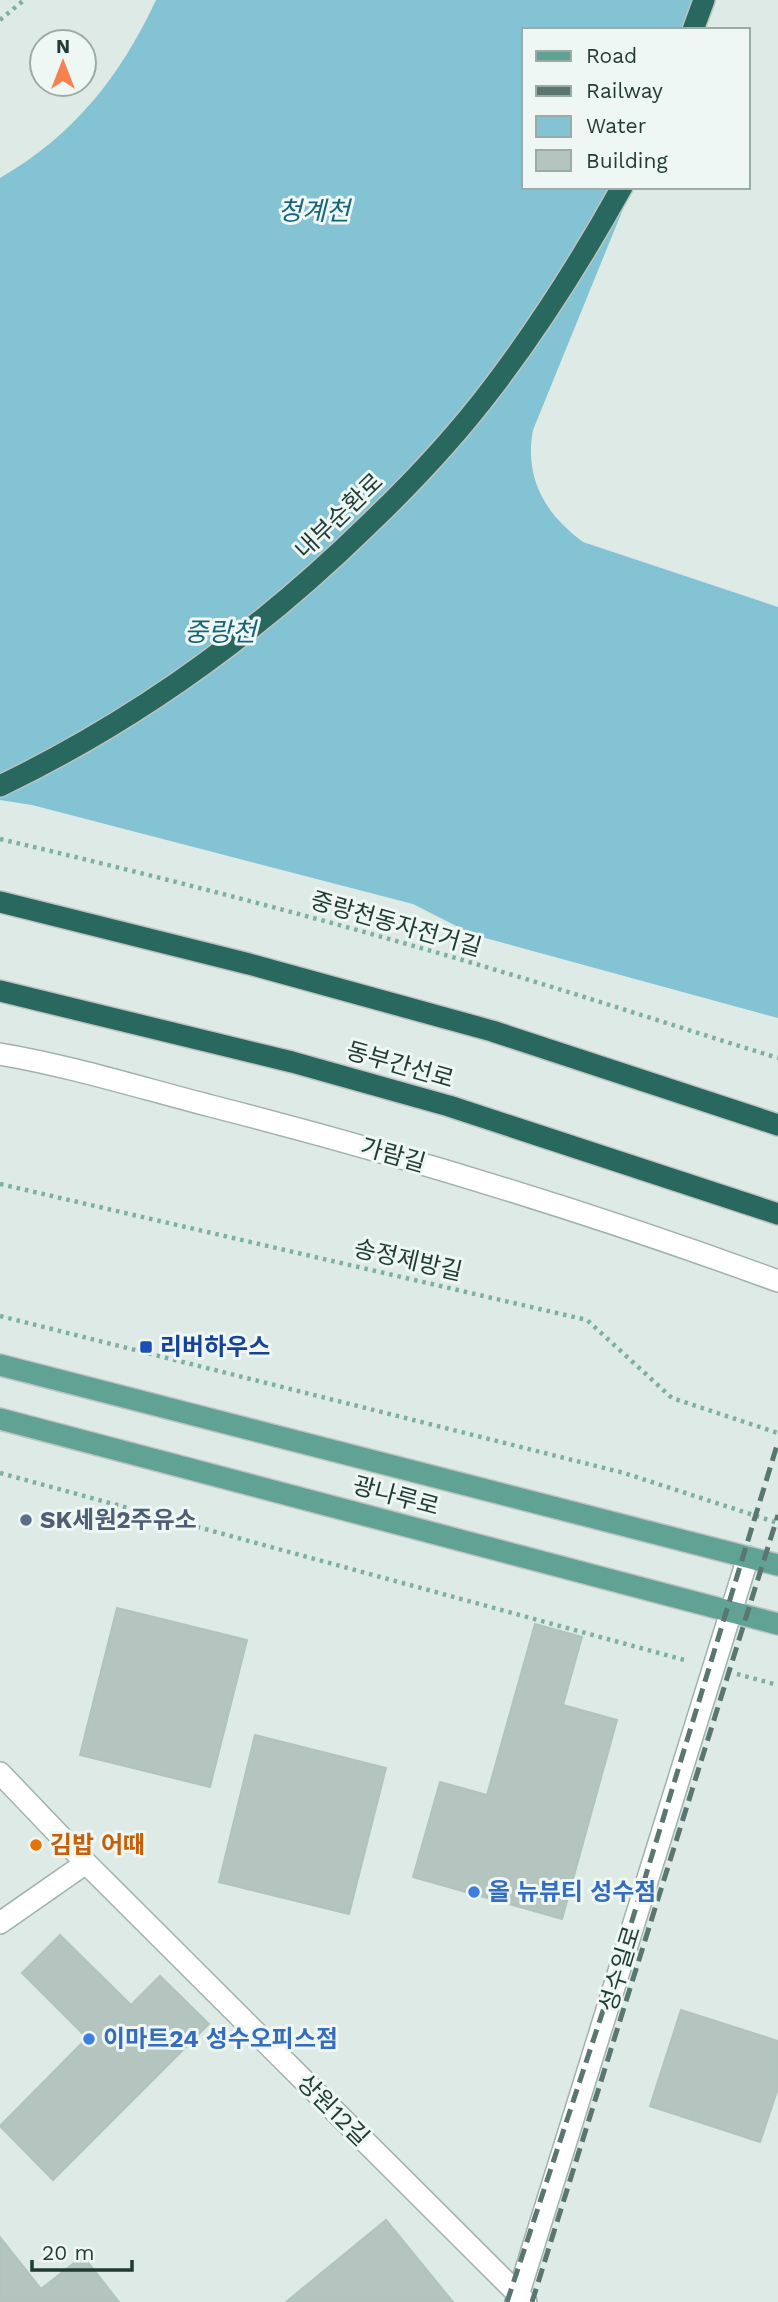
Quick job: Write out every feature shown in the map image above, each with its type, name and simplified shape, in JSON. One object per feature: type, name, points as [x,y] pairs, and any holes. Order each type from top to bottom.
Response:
[{"type":"highway","points":[[694,28],[704,0]]},
{"type":"highway","name":"내부순환로","points":[[0,786],[108,728],[202,666],[265,619],[323,570],[440,451],[492,389],[585,252],[621,189]]},
{"type":"highway","points":[[0,902],[249,964],[492,1031],[778,1125]]},
{"type":"highway","name":"동부간선로","points":[[0,991],[292,1062],[449,1106],[778,1214]]},
{"type":"main road","name":"광나루로","points":[[0,1365],[778,1564]]},
{"type":"main road","name":"광나루로","points":[[0,1419],[778,1624]]},
{"type":"street","name":"가람길","points":[[0,1054],[293,1127],[421,1163],[689,1248],[778,1280]]},
{"type":"street","name":"성수일로","points":[[520,2300],[748,1557]]},
{"type":"street","name":"상원12길","points":[[0,1773],[520,2300]]},
{"type":"street","points":[[0,1923],[86,1863]]},
{"type":"path","points":[[0,20],[24,0]]},
{"type":"path","name":"중랑천동자전거길","points":[[0,839],[193,886],[433,952],[778,1058]]},
{"type":"path","name":"송정제방길","points":[[0,1184],[587,1320],[672,1398],[778,1433]]},
{"type":"path","points":[[0,1316],[624,1473],[778,1523]]},
{"type":"path","points":[[0,1473],[778,1685]]},
{"type":"water","name":"중랑천","points":[[156,0],[708,0],[697,28],[522,28],[522,189],[631,189],[533,430],[532,464],[540,494],[548,507],[583,542],[778,607],[778,1018],[474,935],[413,904],[32,805],[0,800],[0,178],[51,143],[98,98],[127,54]]},
{"type":"building","points":[[117,1608],[247,1640],[210,1787],[80,1755]]},
{"type":"building","points":[[535,1624],[582,1637],[563,1705],[617,1720],[562,1919],[413,1877],[440,1782],[487,1795]]},
{"type":"building","points":[[255,1735],[386,1768],[349,1914],[219,1882]]},
{"type":"building","points":[[60,1935],[131,2005],[160,1976],[209,2024],[53,2180],[0,2126],[87,2038],[22,1973]]},
{"type":"building","points":[[681,2010],[778,2041],[778,2088],[760,2142],[650,2106]]},
{"type":"building","points":[[386,2220],[453,2302],[286,2302]]},
{"type":"building","points":[[0,2237],[41,2289],[83,2256],[119,2302],[0,2302]]},
{"type":"railway","points":[[507,2302],[624,1947],[778,1442]]},
{"type":"railway","points":[[532,2302],[778,1515]]},
{"type":"place","name":"리버하우스","points":[[146,1347]]},
{"type":"place","name":"SK세원2주유소","points":[[26,1520]]},
{"type":"place","name":"김밥 어때","points":[[36,1845]]},
{"type":"place","name":"올 뉴뷰티 성수점","points":[[474,1892]]},
{"type":"place","name":"이마트24 성수오피스점","points":[[89,2039]]},
{"type":"water label","name":"청계천","points":[[314,211]]}]
